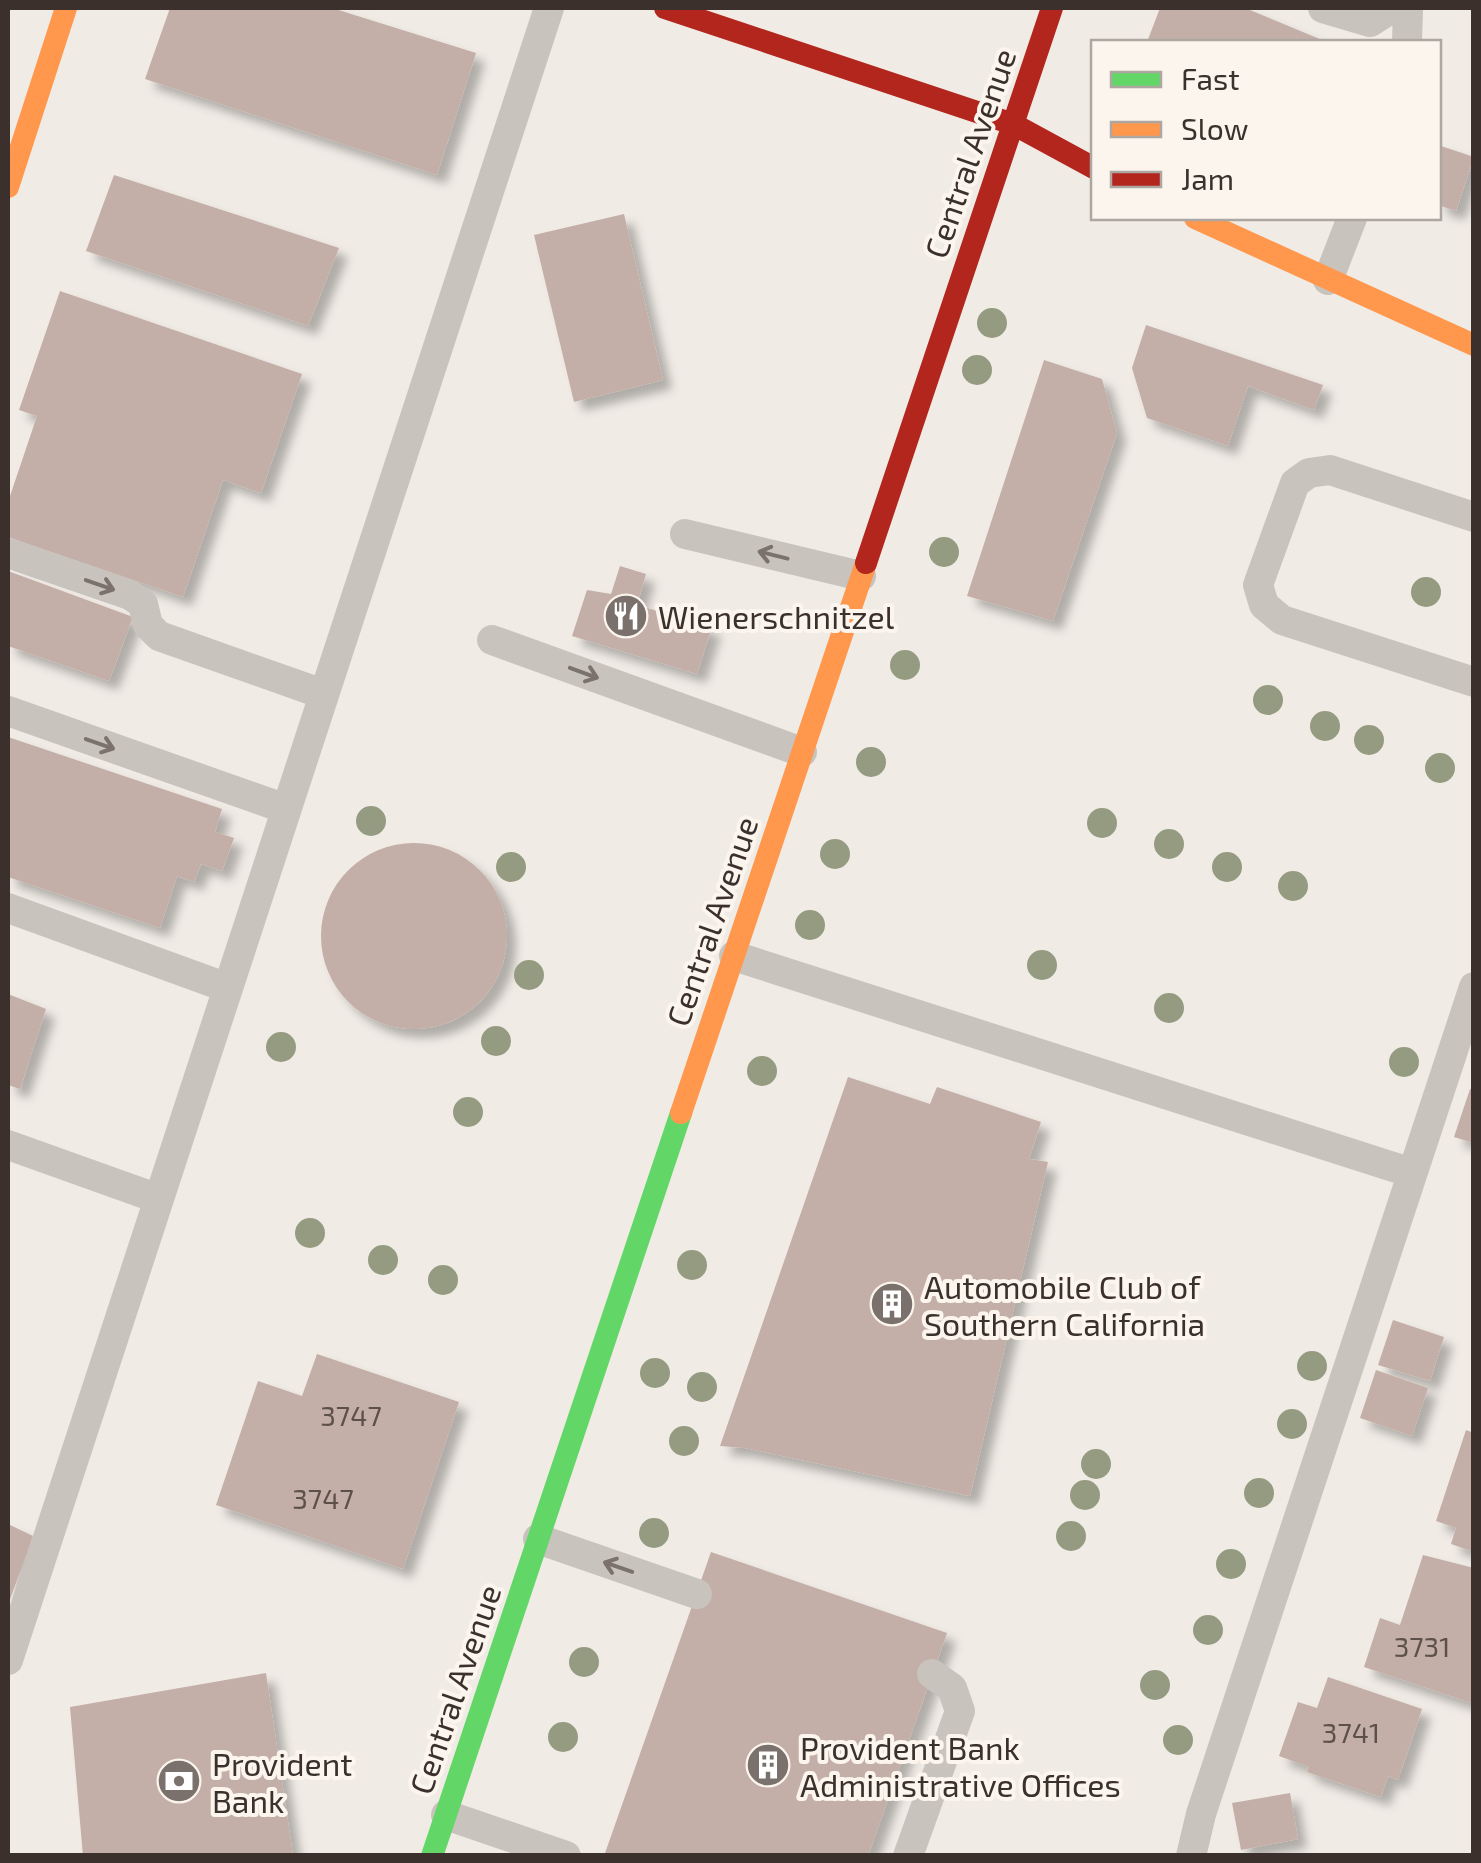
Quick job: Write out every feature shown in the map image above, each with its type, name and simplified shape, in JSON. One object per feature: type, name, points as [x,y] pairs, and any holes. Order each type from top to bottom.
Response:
[{"type":"main road","points":[[8,187],[66,8]]},
{"type":"main road","points":[[665,8],[1012,124],[1091,166]]},
{"type":"main road","name":"Central Avenue","points":[[432,1856],[1052,8]]},
{"type":"main road","points":[[1199,220],[1474,345]]},
{"type":"lane","points":[[8,1660],[549,8]]},
{"type":"lane","points":[[1324,8],[1370,22],[1392,8]]},
{"type":"lane","points":[[1408,8],[1408,40]]},
{"type":"lane","points":[[1328,280],[1351,220]]},
{"type":"lane","points":[[1474,518],[1330,470],[1308,472],[1294,483],[1258,585],[1264,606],[1282,620],[1474,682]]},
{"type":"lane","points":[[685,534],[862,576]]},
{"type":"lane","points":[[8,553],[130,595],[142,604],[148,625],[159,636],[323,694]]},
{"type":"lane","points":[[492,640],[802,752]]},
{"type":"lane","points":[[8,712],[286,809]]},
{"type":"lane","points":[[8,908],[228,988]]},
{"type":"lane","points":[[734,956],[1412,1173]]},
{"type":"lane","points":[[1191,1856],[1191,1844],[1474,987]]},
{"type":"lane","points":[[8,1146],[159,1198]]},
{"type":"lane","points":[[538,1540],[697,1594]]},
{"type":"lane","points":[[908,1856],[960,1711],[952,1688],[932,1674]]},
{"type":"lane","points":[[446,1814],[566,1856]]},
{"type":"building","points":[[170,8],[332,8],[476,53],[437,175],[145,79]]},
{"type":"building","points":[[1160,8],[1245,8],[1322,40],[1148,40]]},
{"type":"building","points":[[1441,146],[1474,157],[1456,211],[1441,206]]},
{"type":"building","points":[[114,175],[339,248],[308,326],[86,251]]},
{"type":"building","points":[[624,214],[663,380],[574,402],[534,235]]},
{"type":"building","points":[[60,291],[302,374],[261,493],[223,480],[183,597],[8,537],[8,502],[37,416],[19,410]]},
{"type":"building","points":[[1146,325],[1323,385],[1314,410],[1248,386],[1228,446],[1147,418],[1132,368]]},
{"type":"building","points":[[1044,360],[1102,379],[1117,433],[1053,621],[967,596]]},
{"type":"building","name":"Wienerschnitzel","points":[[620,566],[646,574],[637,605],[712,627],[697,674],[572,636],[587,590],[611,594]]},
{"type":"building","points":[[8,571],[133,617],[109,681],[8,646]]},
{"type":"building","points":[[8,737],[222,809],[215,832],[234,838],[222,871],[201,864],[194,882],[177,876],[160,928],[8,877]]},
{"type":"building","points":[[414,843],[450,850],[480,870],[500,900],[507,936],[500,972],[480,1002],[450,1022],[414,1029],[378,1022],[348,1002],[328,972],[321,936],[328,900],[348,870],[378,850]]},
{"type":"building","points":[[8,994],[46,1009],[20,1089],[8,1085]]},
{"type":"building","name":"Automobile Club of Southern California","points":[[848,1077],[930,1104],[937,1087],[1041,1122],[1029,1159],[1048,1162],[970,1496],[720,1446]]},
{"type":"building","points":[[1470,1089],[1474,1090],[1474,1143],[1454,1137]]},
{"type":"building","points":[[1393,1320],[1444,1337],[1430,1381],[1378,1365]]},
{"type":"building","points":[[317,1354],[459,1402],[403,1569],[216,1505],[258,1381],[302,1396]]},
{"type":"building","points":[[1376,1370],[1428,1388],[1412,1436],[1360,1418]]},
{"type":"building","points":[[1466,1430],[1474,1433],[1474,1552],[1451,1544],[1456,1528],[1436,1521]]},
{"type":"building","points":[[8,1524],[33,1536],[8,1605]]},
{"type":"building","name":"Provident Bank Administrative Offices","points":[[711,1552],[947,1633],[868,1856],[604,1856]]},
{"type":"building","points":[[1423,1555],[1474,1568],[1474,1704],[1364,1667],[1380,1618],[1400,1625]]},
{"type":"building","name":"Provident Bank","points":[[266,1673],[293,1856],[83,1856],[70,1707]]},
{"type":"building","points":[[1328,1677],[1422,1709],[1398,1780],[1388,1776],[1381,1797],[1307,1772],[1309,1767],[1279,1756],[1298,1702],[1317,1708]]},
{"type":"building","points":[[1290,1793],[1298,1839],[1241,1850],[1232,1803]]},
{"type":"traffic: fast","points":[[432,1856],[681,1113]]},
{"type":"traffic: slow","points":[[8,187],[66,8]]},
{"type":"traffic: slow","points":[[1199,220],[1474,345]]},
{"type":"traffic: slow","points":[[681,1113],[866,563]]},
{"type":"traffic: jam","points":[[665,8],[1013,124],[1091,166]]},
{"type":"traffic: jam","points":[[866,563],[1052,8]]},
{"type":"place","name":"Wienerschnitzel","points":[[626,616]]},
{"type":"place","name":"Automobile Club of Southern California","points":[[892,1304]]},
{"type":"place","name":"Provident Bank Administrative Offices","points":[[768,1765]]},
{"type":"place","name":"Provident Bank","points":[[179,1781]]}]
